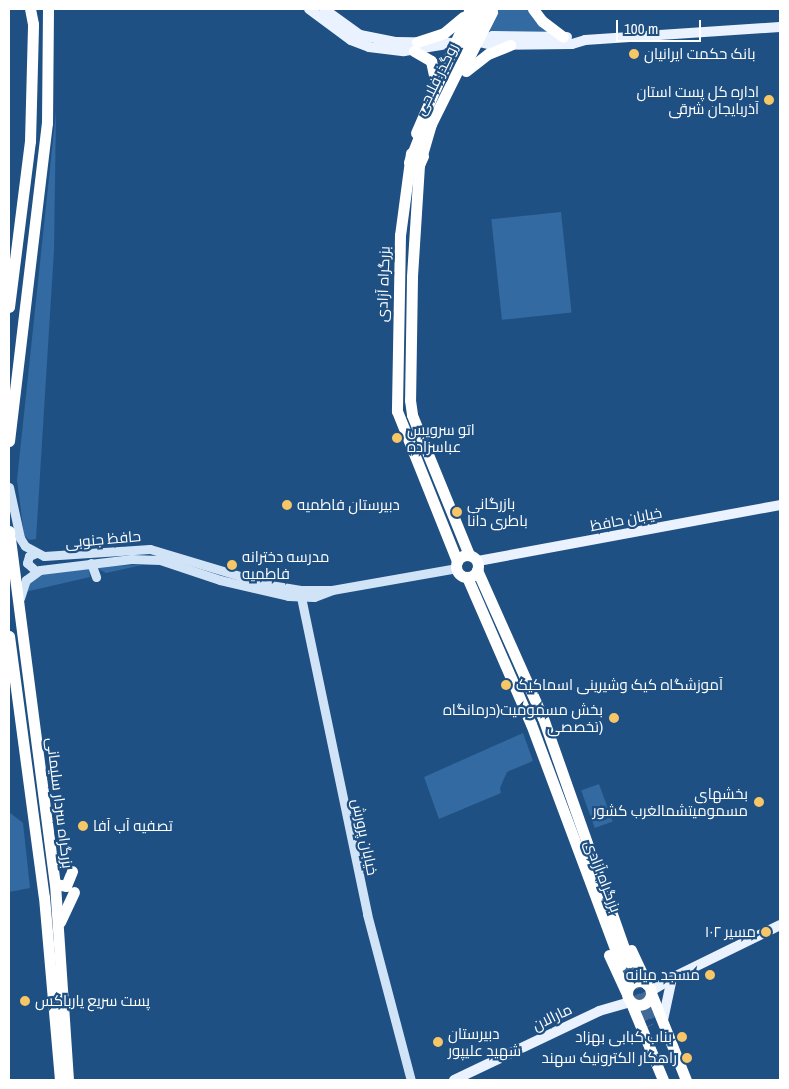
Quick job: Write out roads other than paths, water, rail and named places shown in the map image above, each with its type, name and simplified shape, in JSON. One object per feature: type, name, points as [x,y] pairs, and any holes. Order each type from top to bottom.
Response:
[{"type":"highway","points":[[9,307],[30,141],[32,9]]},
{"type":"highway","points":[[9,441],[47,123],[47,9]]},
{"type":"highway","points":[[436,86],[436,72],[431,61],[416,46],[444,33],[472,9]]},
{"type":"highway","name":"روگذر فلاحی","points":[[414,164],[472,9]]},
{"type":"highway","name":"بزرگراه آزادی","points":[[472,9],[450,44],[436,86],[417,128],[414,164],[410,335],[411,408],[543,718],[640,971],[658,1008],[656,1023]]},
{"type":"highway","name":"روگذر فلاحی","points":[[414,164],[430,124],[488,9]]},
{"type":"highway","name":"بزرگراه آزادی","points":[[457,565],[397,411],[398,271],[414,164],[479,42],[493,9]]},
{"type":"highway","points":[[533,9],[542,21],[563,37]]},
{"type":"highway","points":[[458,79],[488,54],[510,45]]},
{"type":"highway","name":"بزرگراه سردار سلیمانی","points":[[9,531],[59,924],[64,1061],[60,1080]]},
{"type":"highway","points":[[457,565],[475,562]]},
{"type":"highway","points":[[457,565],[467,576],[475,562]]},
{"type":"highway","name":"بزرگراه آزادی","points":[[467,576],[531,724],[567,823],[625,963],[590,856],[582,823]]},
{"type":"highway","name":"بزرگراه سردار سلیمانی","points":[[9,636],[68,1080]]},
{"type":"highway","points":[[567,823],[576,865],[620,981],[663,1080]]},
{"type":"highway","points":[[55,884],[66,886],[72,871]]},
{"type":"highway","points":[[59,924],[74,892]]},
{"type":"highway","points":[[620,981],[632,980],[640,971]]},
{"type":"highway","points":[[634,982],[650,990],[644,1004],[628,998],[634,982]]},
{"type":"highway","points":[[637,1017],[644,1008],[658,1008]]},
{"type":"highway","points":[[656,1023],[670,1080]]},
{"type":"highway","points":[[656,1023],[679,1080]]},
{"type":"highway","points":[[656,1023],[686,1080]]},
{"type":"highway","points":[[54,1080],[64,1061]]},
{"type":"highway","points":[[64,1061],[73,1080]]},
{"type":"main road","points":[[309,9],[351,40],[369,47],[479,42],[493,36],[563,37],[585,40],[780,27]]},
{"type":"main road","points":[[324,9],[360,36],[416,46]]},
{"type":"main road","points":[[479,42],[492,46],[572,44],[585,40]]},
{"type":"main road","points":[[9,487],[20,538],[36,554],[29,556],[26,563],[36,571],[22,586],[19,604]]},
{"type":"main road","name":"خیابان حافظ","points":[[475,562],[780,505]]},
{"type":"main road","name":"حافظ جنوبی","points":[[36,554],[61,557],[150,549],[270,585],[300,590],[332,590],[457,565]]},
{"type":"main road","name":"حافظ جنوبی","points":[[36,571],[91,563],[160,560],[254,589],[301,597],[324,595],[332,590]]},
{"type":"main road","points":[[91,563],[96,577]]},
{"type":"main road","name":"خیابان پرورش","points":[[301,597],[367,914],[411,1080]]},
{"type":"main road","points":[[650,990],[780,925]]},
{"type":"main road","points":[[656,1023],[672,978]]},
{"type":"main road","name":"مارالان","points":[[454,1080],[628,998]]},
{"type":"tunnel","points":[[629,962],[657,1020]]},
{"type":"tunnel","points":[[621,965],[648,1026]]},
{"type":"place","name":"بانک حکمت ایرانیان","points":[[634,54]]},
{"type":"place","name":"اداره کل پست استان آذربایجان شرقی","points":[[769,100]]},
{"type":"place","name":"اتو سرویس عباسزاده","points":[[397,438]]},
{"type":"place","name":"دبیرستان فاطمیه","points":[[287,505]]},
{"type":"place","name":"بازرگانی باطری دانا","points":[[457,512]]},
{"type":"place","name":"مدرسه دخترانه فاطمیه","points":[[232,565]]},
{"type":"place","name":"آموزشگاه کیک وشیرینی اسماکیک","points":[[506,685]]},
{"type":"place","name":"بخش مسمومیت(درمانگاه تخصصی)","points":[[614,718]]},
{"type":"place","name":"بخشهای مسمومیتشمالغرب کشور","points":[[759,802]]},
{"type":"place","name":"تصفیه آب آفا","points":[[83,826]]},
{"type":"place","name":"مسیر ۱۰۲","points":[[766,932]]},
{"type":"place","name":"مسجد میانه","points":[[710,975]]},
{"type":"place","name":"پست سریع یارباکس","points":[[25,1001]]},
{"type":"place","name":"بناب کبابی بهزاد","points":[[682,1037]]},
{"type":"place","name":"دبیرستان شهید علیپور","points":[[438,1042]]},
{"type":"place","name":"راهکار الکترونیک سهند","points":[[687,1058]]}]
